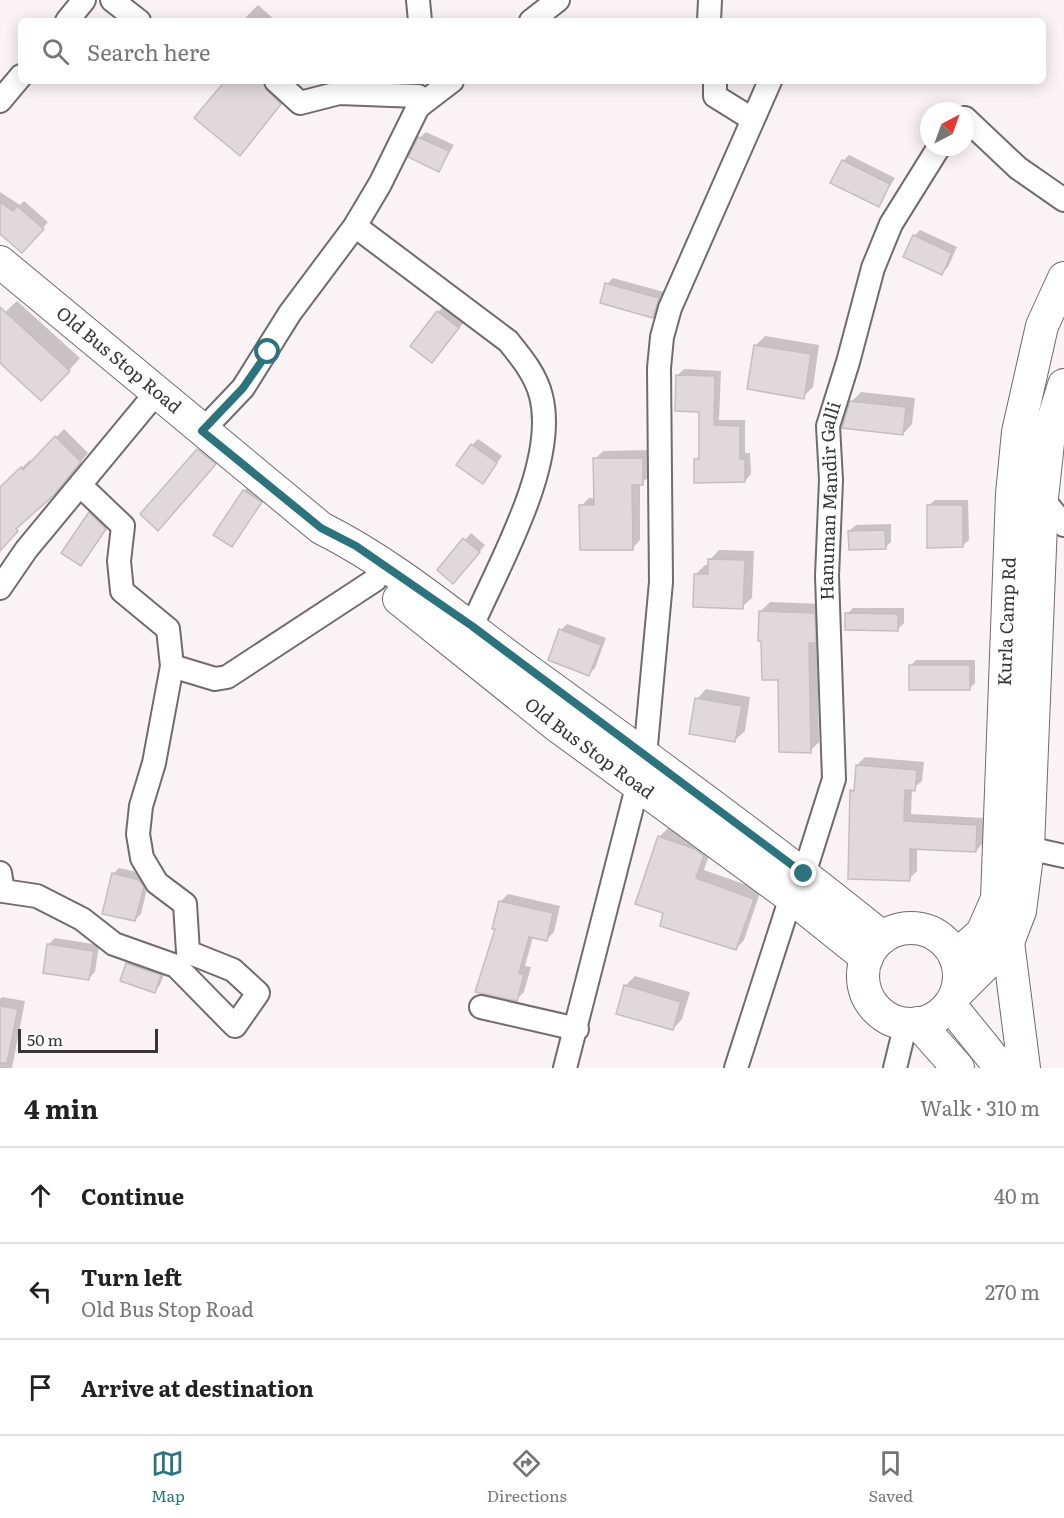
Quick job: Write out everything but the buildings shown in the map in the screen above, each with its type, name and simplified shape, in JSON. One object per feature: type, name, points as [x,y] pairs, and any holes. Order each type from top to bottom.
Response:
[{"type":"main road","name":"Old Bus Stop Road","points":[[0,262],[321,528],[356,546],[472,626],[514,674]]},
{"type":"main road","name":"Kurla Camp Rd","points":[[956,957],[982,933],[997,898],[1012,494],[1018,432],[1042,326],[1064,278]]},
{"type":"main road","name":"Kurla Camp Rd","points":[[912,1023],[941,1014],[1008,942],[1020,911],[1028,848],[1042,498],[1057,433],[1064,385]]},
{"type":"main road","name":"Old Bus Stop Road","points":[[321,528],[340,553],[375,580],[514,674],[797,885],[874,948]]},
{"type":"main road","points":[[958,1068],[912,1023],[885,1016],[870,1001],[863,980],[874,948],[899,930],[918,928],[941,938],[956,957],[959,969],[953,999],[1001,1068]]},
{"type":"main road","points":[[1008,942],[1024,1068]]},
{"type":"street","points":[[69,18],[84,0]]},
{"type":"street","points":[[112,0],[135,18]]},
{"type":"street","points":[[418,0],[420,18]]},
{"type":"street","points":[[535,18],[558,0]]},
{"type":"street","points":[[709,18],[710,0]]},
{"type":"street","points":[[0,101],[18,80]]},
{"type":"street","points":[[279,84],[300,103],[339,93],[418,95],[445,84]]},
{"type":"street","points":[[715,84],[715,96],[752,119]]},
{"type":"street","points":[[565,1068],[577,1029],[641,770],[661,582],[659,368],[662,337],[670,308],[769,84]]},
{"type":"street","points":[[202,431],[243,388],[290,313],[355,226],[380,184],[418,95]]},
{"type":"street","points":[[974,126],[1018,168],[1064,200]]},
{"type":"street","name":"Hanuman Mandir Galli","points":[[736,1068],[834,779],[827,576],[831,480],[828,426],[877,257],[891,225],[933,156]]},
{"type":"street","points":[[355,226],[507,341],[526,364],[541,394],[546,426],[543,455],[530,494],[472,626]]},
{"type":"street","points":[[0,588],[26,550],[156,393]]},
{"type":"street","points":[[1018,432],[1057,433]]},
{"type":"street","points":[[0,873],[3,891],[37,897],[82,919],[114,944],[176,966],[235,1026],[258,993],[233,970],[188,952],[185,904],[157,883],[142,858],[138,834],[141,807],[154,763],[172,666],[168,629],[122,591],[119,561],[123,526],[81,486]]},
{"type":"street","points":[[1042,498],[1064,525]]},
{"type":"street","points":[[172,666],[214,679],[227,676],[375,580]]},
{"type":"street","points":[[1028,848],[1064,856]]},
{"type":"street","points":[[481,1007],[577,1029]]},
{"type":"street","points":[[895,1068],[912,1023]]},
{"type":"route","points":[[268,352],[243,388],[202,431],[321,528],[356,546],[472,626],[522,666],[804,874]]}]
